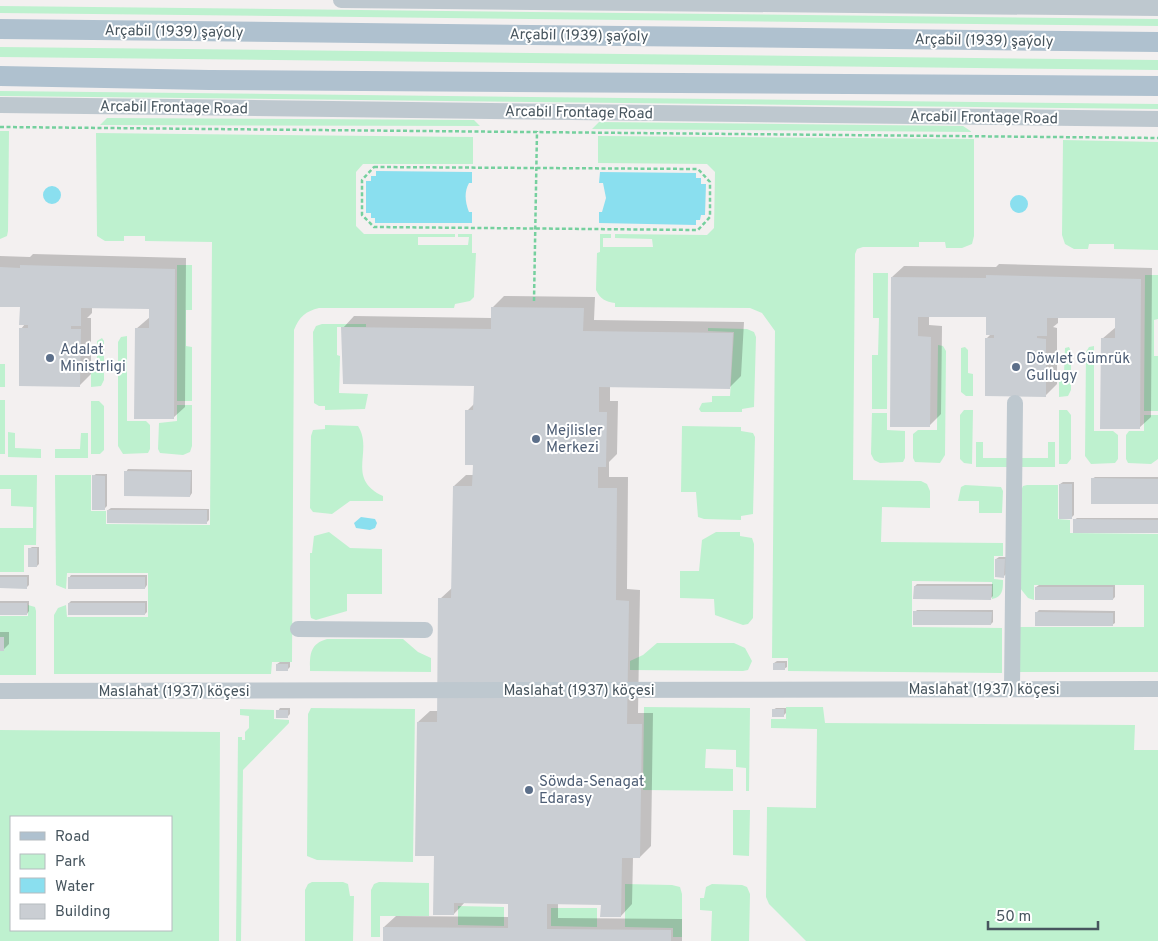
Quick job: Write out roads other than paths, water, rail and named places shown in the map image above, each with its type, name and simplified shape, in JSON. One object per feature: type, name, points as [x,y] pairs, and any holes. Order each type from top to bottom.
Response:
[{"type":"main road","name":"Arçabil (1939) şaýoly","points":[[0,29],[1158,42]]},
{"type":"main road","points":[[0,76],[209,80],[1158,86]]},
{"type":"street","points":[[341,0],[1158,8]]},
{"type":"street","name":"Arcabil Frontage Road","points":[[0,105],[1158,119]]},
{"type":"street","points":[[1012,689],[1014,403]]},
{"type":"street","points":[[298,629],[425,630]]},
{"type":"street","name":"Maslahat (1937) köçesi","points":[[0,691],[1158,689]]},
{"type":"water","points":[[376,171],[472,172],[472,183],[469,183],[467,186],[466,197],[469,212],[472,212],[472,223],[375,223],[375,218],[371,218],[371,213],[366,213],[366,181],[371,181],[371,176],[376,176]]},
{"type":"water","points":[[600,172],[696,173],[696,178],[701,178],[701,184],[706,184],[705,215],[701,215],[700,220],[696,220],[696,225],[599,223],[599,212],[602,212],[606,198],[603,183],[599,183]]},
{"type":"water","points":[[52,186],[58,189],[61,195],[58,201],[52,204],[46,201],[43,195],[46,189]]},
{"type":"water","points":[[1019,195],[1025,198],[1028,204],[1025,210],[1019,213],[1013,210],[1010,204],[1013,198]]},
{"type":"water","points":[[361,517],[375,519],[377,523],[375,528],[370,530],[356,528],[354,523]]},
{"type":"place","name":"Adalat Ministrligi","points":[[50,358]]},
{"type":"place","name":"Döwlet Gümrük Gullugy","points":[[1016,367]]},
{"type":"place","name":"Mejlisler Merkezi","points":[[536,439]]},
{"type":"place","name":"Söwda-Senagat Edarasy","points":[[529,790]]}]
